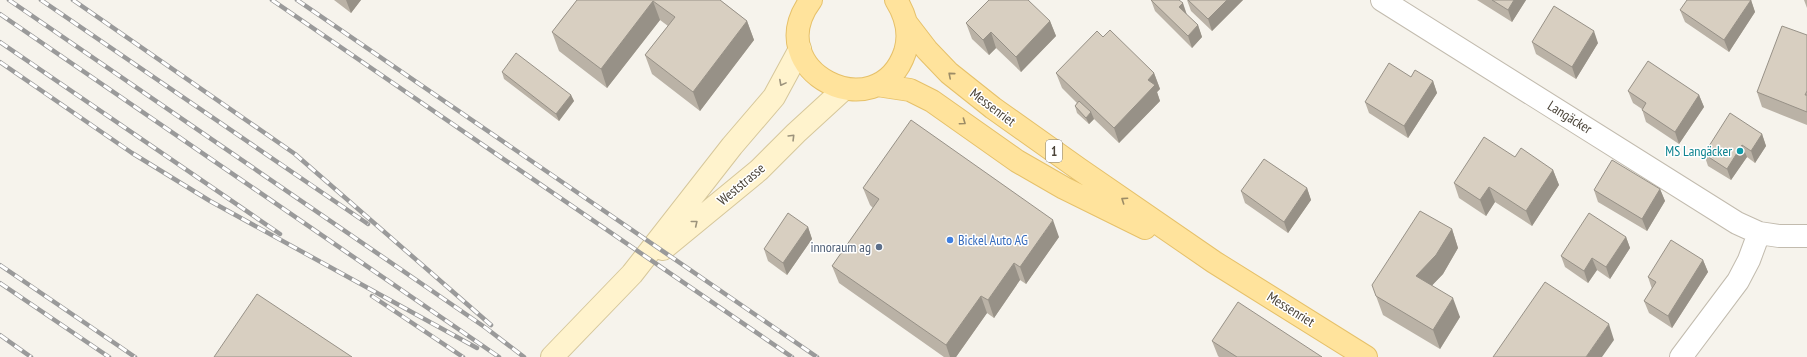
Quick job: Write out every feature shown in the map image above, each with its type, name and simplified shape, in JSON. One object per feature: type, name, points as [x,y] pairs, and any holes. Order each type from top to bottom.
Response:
[{"type":"main road","points":[[793,0],[799,24]]},
{"type":"main road","name":"Messenriet","points":[[811,0],[804,9],[799,24],[798,37],[800,49],[806,64],[816,76],[829,84],[844,89],[861,89],[877,84],[892,75],[902,61],[908,43],[907,24],[903,10],[896,0]]},
{"type":"main road","name":"Messenriet","points":[[907,24],[927,50],[949,73],[993,108],[1091,178],[1214,262],[1366,357]]},
{"type":"main road","name":"Weststrasse","points":[[552,357],[632,274],[732,146],[774,97],[800,49]]},
{"type":"main road","name":"Messenriet","points":[[877,84],[910,90],[932,102],[1017,161],[1081,197],[1214,262]]},
{"type":"main road","name":"Weststrasse","points":[[632,274],[759,170],[796,133],[844,89]]},
{"type":"main road","points":[[1081,197],[1088,195],[1093,188],[1091,178]]},
{"type":"street","name":"Langäcker","points":[[1382,0],[1737,223],[1759,233],[1779,236],[1807,236]]},
{"type":"street","points":[[1681,357],[1738,280],[1749,260],[1759,233]]},
{"type":"building","points":[[577,0],[720,0],[747,21],[693,92],[645,55],[675,17],[653,1],[601,69],[552,32]]},
{"type":"building","points":[[989,0],[1028,0],[1050,21],[1016,57],[991,32],[983,40],[966,23]]},
{"type":"building","points":[[1151,0],[1179,0],[1183,3],[1179,7],[1198,25],[1188,36]]},
{"type":"building","points":[[1188,0],[1227,0],[1208,19]]},
{"type":"building","points":[[1492,0],[1514,0],[1508,10]]},
{"type":"building","points":[[1687,0],[1751,0],[1724,40],[1680,10]]},
{"type":"building","points":[[1554,6],[1594,31],[1572,67],[1532,42]]},
{"type":"building","points":[[1782,26],[1807,35],[1807,91],[1805,95],[1807,95],[1807,112],[1757,92]]},
{"type":"building","points":[[1110,30],[1154,73],[1148,80],[1155,85],[1114,128],[1056,73],[1097,31],[1103,37]]},
{"type":"building","points":[[516,53],[571,95],[556,114],[502,72]]},
{"type":"building","points":[[1648,61],[1699,95],[1675,132],[1642,110],[1646,103],[1628,91]]},
{"type":"building","points":[[1389,63],[1411,77],[1415,70],[1433,81],[1404,126],[1365,102]]},
{"type":"building","points":[[1079,101],[1091,112],[1086,118],[1075,106]]},
{"type":"building","points":[[1730,113],[1762,134],[1751,151],[1742,145],[1727,169],[1704,154]]},
{"type":"building","points":[[911,120],[1053,220],[1020,267],[1014,263],[988,300],[981,296],[946,345],[832,266],[879,199],[863,188]]},
{"type":"building","points":[[1484,137],[1515,157],[1521,148],[1553,170],[1526,211],[1489,187],[1480,200],[1454,183]]},
{"type":"building","points":[[1264,159],[1307,188],[1284,222],[1241,191]]},
{"type":"building","points":[[1612,160],[1660,189],[1642,219],[1594,190]]},
{"type":"building","points":[[1420,211],[1452,229],[1436,255],[1416,276],[1453,298],[1433,330],[1376,296],[1372,285]]},
{"type":"building","points":[[788,213],[808,227],[783,263],[764,249]]},
{"type":"building","points":[[1589,213],[1626,237],[1606,267],[1592,258],[1584,271],[1561,256]]},
{"type":"building","points":[[1671,240],[1703,260],[1668,316],[1644,301],[1656,282],[1648,277]]},
{"type":"building","points":[[1545,282],[1609,324],[1586,357],[1493,357]]},
{"type":"building","points":[[257,294],[352,357],[214,357]]},
{"type":"building","points":[[1238,302],[1322,357],[1237,357],[1212,341]]},
{"type":"railway","points":[[9,0],[486,328],[524,357]]},
{"type":"railway","points":[[41,0],[368,224]]},
{"type":"railway","points":[[73,0],[295,154],[491,325]]},
{"type":"railway","points":[[272,0],[792,357]]},
{"type":"railway","points":[[297,0],[817,357]]},
{"type":"railway","points":[[0,14],[499,357]]},
{"type":"railway","points":[[0,42],[280,234]]},
{"type":"railway","points":[[0,62],[132,153],[210,201],[477,348]]},
{"type":"railway","points":[[0,265],[135,357]]},
{"type":"railway","points":[[0,283],[109,357]]},
{"type":"railway","points":[[372,296],[463,357]]},
{"type":"railway","points":[[0,335],[31,357]]},
{"type":"place","name":"MS Langäcker","points":[[1740,151]]},
{"type":"place","name":"Bickel Auto AG","points":[[950,240]]},
{"type":"place","name":"innoraum ag","points":[[879,247]]}]
